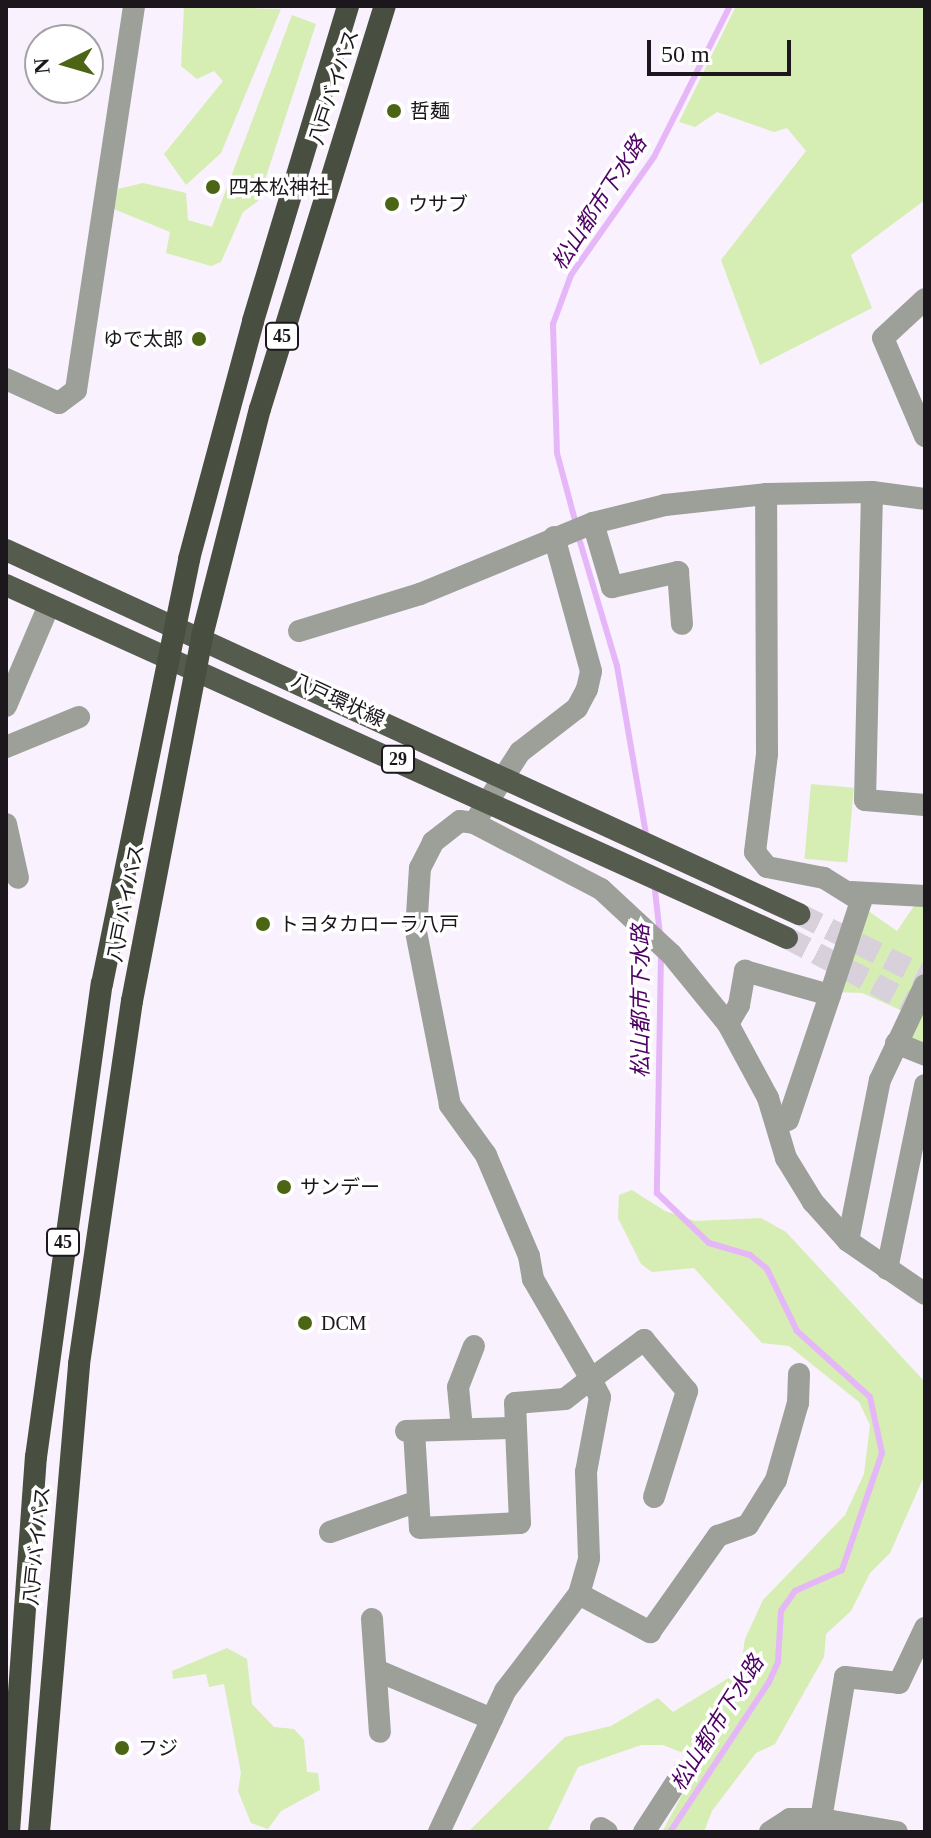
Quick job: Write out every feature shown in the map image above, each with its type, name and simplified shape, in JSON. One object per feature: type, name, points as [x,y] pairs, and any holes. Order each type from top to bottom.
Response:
[{"type":"highway","name":"八戸バイパス","points":[[9,1832],[36,1457],[56,1284],[102,984],[173,626],[253,321],[348,6]]},
{"type":"highway","name":"八戸バイパス","points":[[39,1832],[56,1590],[99,1213],[132,1001],[202,636],[260,409],[385,6]]},
{"type":"main road","name":"八戸環状線","points":[[6,550],[173,626],[202,636],[799,914]]},
{"type":"main road","name":"八戸環状線","points":[[6,585],[787,938]]},
{"type":"street","points":[[6,379],[59,403],[76,390],[134,6]]},
{"type":"street","points":[[925,299],[883,338],[925,436]]},
{"type":"street","points":[[872,492],[865,800],[925,805]]},
{"type":"street","points":[[299,631],[420,594],[593,523],[715,496],[872,492],[925,499]]},
{"type":"street","points":[[766,494],[767,754],[755,852],[767,867],[824,878],[861,901],[788,1120]]},
{"type":"street","points":[[593,523],[612,587],[678,572],[682,624]]},
{"type":"street","points":[[474,823],[500,776],[520,752],[577,708],[587,689],[591,671],[554,537]]},
{"type":"street","points":[[6,706],[49,605]]},
{"type":"street","points":[[6,747],[79,717]]},
{"type":"street","points":[[439,1832],[505,1691],[579,1594],[589,1558],[586,1472],[600,1397],[533,1279],[529,1256],[486,1155],[450,1105],[435,1044],[416,931],[420,868],[433,842],[460,821],[474,823],[601,889],[671,954],[728,1024],[768,1098],[786,1158],[813,1202],[848,1241],[925,1294]]},
{"type":"street","points":[[6,824],[18,878]]},
{"type":"street","points":[[851,892],[925,896]]},
{"type":"street","points":[[728,1024],[739,1005],[745,971],[830,995]]},
{"type":"street","points":[[848,1241],[880,1080],[925,985]]},
{"type":"street","points":[[896,1043],[925,1055]]},
{"type":"street","points":[[887,1269],[925,1085]]},
{"type":"street","points":[[516,1428],[410,1431],[420,1528],[520,1523],[515,1403],[565,1399],[644,1340],[687,1391],[654,1497]]},
{"type":"street","points":[[462,1429],[458,1387],[474,1346]]},
{"type":"street","points":[[579,1594],[650,1632],[718,1536],[748,1525],[776,1480],[798,1403],[799,1374]]},
{"type":"street","points":[[330,1532],[418,1501]]},
{"type":"street","points":[[372,1619],[380,1732]]},
{"type":"street","points":[[821,1819],[845,1677],[899,1683],[925,1628]]},
{"type":"street","points":[[376,1670],[492,1719]]},
{"type":"street","points":[[644,1832],[683,1772]]},
{"type":"street","points":[[770,1832],[790,1819],[821,1819],[897,1832]]},
{"type":"green space","points":[[184,6],[281,9],[221,153],[186,185],[164,154],[223,81],[214,71],[197,79],[181,66]]},
{"type":"green space","points":[[736,6],[925,6],[925,200],[851,255],[872,308],[760,365],[721,260],[806,151],[787,128],[774,132],[717,112],[695,127],[679,122]]},
{"type":"green space","points":[[292,15],[316,24],[258,201],[243,212],[221,262],[211,266],[166,253],[170,232],[114,209],[118,189],[143,183],[186,193],[188,220],[212,227]]},
{"type":"green space","points":[[811,784],[854,788],[847,862],[804,859]]},
{"type":"green space","points":[[916,903],[925,903],[925,1045],[907,1036],[914,1016],[862,993],[836,992],[864,908],[897,931]]},
{"type":"green space","points":[[632,1190],[665,1211],[695,1221],[761,1218],[786,1232],[925,1382],[925,1474],[890,1553],[870,1573],[851,1611],[826,1634],[824,1657],[775,1744],[756,1753],[712,1811],[704,1832],[662,1832],[701,1760],[663,1745],[641,1745],[578,1767],[547,1832],[468,1832],[565,1737],[611,1726],[658,1698],[673,1712],[740,1671],[745,1639],[763,1600],[845,1515],[864,1474],[870,1425],[859,1402],[789,1346],[762,1343],[694,1268],[652,1272],[641,1264],[618,1218],[619,1195]]},
{"type":"green space","points":[[227,1648],[247,1659],[252,1704],[274,1727],[294,1729],[304,1740],[307,1772],[318,1773],[320,1790],[281,1811],[268,1829],[251,1823],[238,1791],[241,1773],[224,1684],[209,1687],[206,1674],[173,1679],[172,1671]]},
{"type":"waterway","name":"松山都市下水路","points":[[576,524],[557,453],[553,324],[571,275],[654,157],[730,6]]},
{"type":"waterway","name":"松山都市下水路","points":[[578,535],[617,666],[647,840]]},
{"type":"waterway","name":"松山都市下水路","points":[[654,882],[660,935]]},
{"type":"waterway","name":"松山都市下水路","points":[[661,954],[657,1193],[709,1243],[750,1255],[767,1269],[797,1331],[870,1397],[882,1453],[842,1570],[795,1591],[781,1611],[778,1662],[769,1682],[670,1832]]},
{"type":"tunnel","points":[[799,914],[925,977]]},
{"type":"tunnel","points":[[787,938],[925,1010]]},
{"type":"place","name":"哲麺","points":[[394,111]]},
{"type":"place","name":"四本松神社","points":[[213,187]]},
{"type":"place","name":"ウサブ","points":[[392,204]]},
{"type":"place","name":"ゆで太郎","points":[[199,339]]},
{"type":"place","name":"トヨタカローラ八戸","points":[[263,924]]},
{"type":"place","name":"サンデー","points":[[284,1187]]},
{"type":"place","name":"DCM","points":[[305,1323]]},
{"type":"place","name":"フジ","points":[[122,1748]]}]
